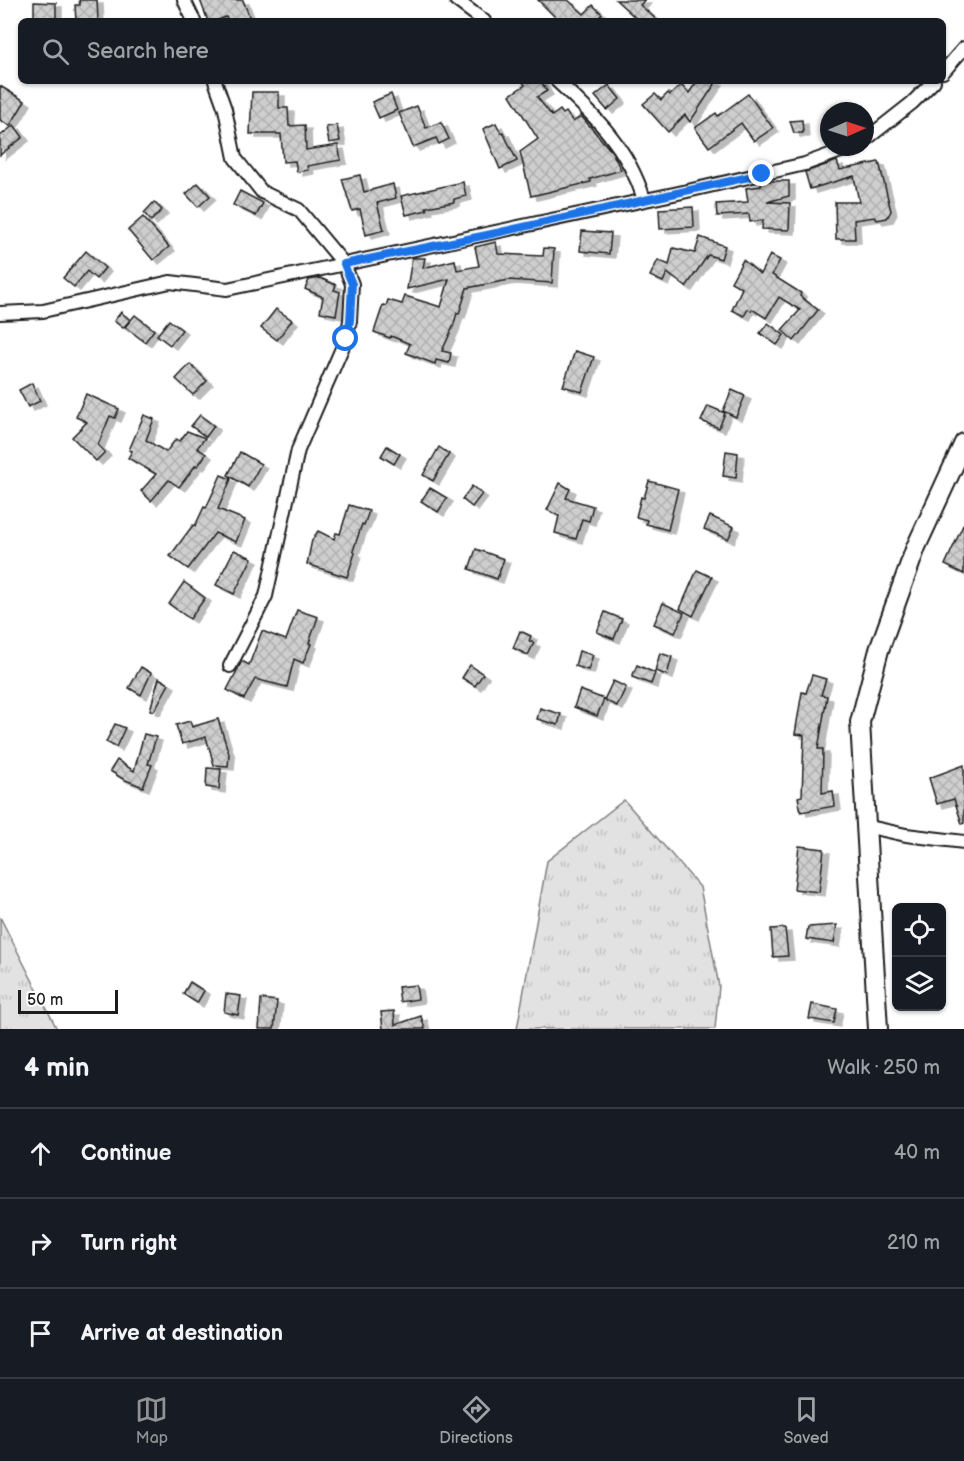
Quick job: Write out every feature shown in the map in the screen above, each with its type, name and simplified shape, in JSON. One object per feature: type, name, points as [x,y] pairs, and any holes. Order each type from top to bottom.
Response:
[{"type":"street","points":[[184,0],[193,18]]},
{"type":"street","points":[[456,0],[480,18]]},
{"type":"street","points":[[946,69],[964,48]]},
{"type":"street","points":[[216,84],[225,109],[235,158],[262,192],[299,210],[344,264],[352,284],[350,321],[346,339],[298,450],[266,596],[230,666]]},
{"type":"street","points":[[560,84],[594,115],[617,143],[637,178],[644,199]]},
{"type":"street","points":[[874,133],[912,103],[931,84]]},
{"type":"street","points":[[0,313],[43,311],[170,282],[227,289],[683,192],[805,164],[827,156]]},
{"type":"street","points":[[878,1029],[860,722],[879,650],[916,547],[964,443]]},
{"type":"street","points":[[865,826],[906,835],[964,843]]},
{"type":"green space","points":[[624,800],[700,887],[719,986],[715,1029],[517,1029],[547,861]]},
{"type":"green space","points":[[0,917],[57,1029],[0,1029]]},
{"type":"building","points":[[79,0],[97,0],[98,18],[76,18],[75,5],[80,5]]},
{"type":"building","points":[[200,0],[243,0],[250,18],[226,17],[207,18]]},
{"type":"building","points":[[538,0],[568,0],[584,14],[593,5],[602,14],[598,18],[556,18]]},
{"type":"building","points":[[616,0],[645,0],[640,5],[655,18],[636,18]]},
{"type":"building","points":[[34,2],[56,3],[56,18],[34,18]]},
{"type":"building","points":[[543,84],[547,91],[537,97],[552,116],[560,110],[563,114],[566,112],[573,122],[581,116],[612,152],[621,170],[590,179],[591,182],[531,196],[520,152],[538,139],[510,95],[525,85]]},
{"type":"building","points":[[695,84],[715,84],[690,122],[685,115],[668,132],[643,104],[655,94],[661,100],[681,85],[689,93]]},
{"type":"building","points":[[609,85],[620,99],[607,110],[595,96]]},
{"type":"building","points":[[0,86],[25,101],[10,126],[0,120]]},
{"type":"building","points":[[252,92],[279,92],[279,108],[288,108],[289,126],[305,125],[306,150],[338,145],[341,160],[307,166],[308,170],[297,172],[295,161],[283,162],[281,134],[250,134]]},
{"type":"building","points":[[391,94],[397,110],[379,118],[372,102]]},
{"type":"building","points":[[748,94],[773,128],[754,141],[741,123],[709,147],[695,128],[716,113],[718,116]]},
{"type":"building","points":[[417,106],[426,128],[441,122],[449,139],[439,144],[436,138],[413,147],[399,113]]},
{"type":"building","points":[[802,120],[803,133],[794,133],[790,121]]},
{"type":"building","points":[[496,123],[517,161],[500,169],[483,129]]},
{"type":"building","points":[[14,125],[23,137],[0,155],[0,136]]},
{"type":"building","points":[[337,125],[340,141],[329,143],[326,127]]},
{"type":"building","points":[[837,161],[840,170],[879,162],[891,211],[887,218],[854,220],[855,239],[836,239],[835,202],[859,202],[854,176],[810,189],[805,172]]},
{"type":"building","points":[[360,175],[364,192],[393,184],[396,198],[377,203],[384,230],[366,235],[360,209],[352,211],[342,179]]},
{"type":"building","points":[[789,181],[789,196],[767,202],[790,203],[789,230],[762,229],[763,220],[750,222],[749,214],[717,216],[716,204],[748,202],[746,188],[761,186],[761,182]]},
{"type":"building","points":[[463,182],[466,196],[454,199],[454,202],[426,207],[427,210],[406,215],[401,196]]},
{"type":"building","points":[[198,183],[210,196],[198,207],[186,194]]},
{"type":"building","points":[[240,191],[263,203],[256,216],[233,205]]},
{"type":"building","points":[[154,202],[162,210],[151,221],[144,213]]},
{"type":"building","points":[[693,207],[694,227],[660,229],[659,209]]},
{"type":"building","points":[[143,217],[169,247],[153,260],[128,230]]},
{"type":"building","points":[[582,231],[611,233],[609,254],[580,251]]},
{"type":"building","points":[[700,237],[725,246],[721,259],[708,255],[686,287],[667,273],[663,282],[650,276],[658,260],[669,265],[673,248],[695,253]]},
{"type":"building","points":[[496,242],[498,254],[543,256],[544,248],[554,249],[552,283],[509,280],[467,288],[459,314],[457,313],[442,351],[451,353],[449,363],[436,360],[435,364],[406,353],[410,344],[374,332],[383,305],[386,306],[388,300],[402,304],[405,296],[441,307],[449,279],[407,289],[412,258],[425,258],[423,268],[455,260],[457,270],[479,266],[475,247]]},
{"type":"building","points":[[86,251],[105,268],[96,279],[87,271],[74,287],[63,278]]},
{"type":"building","points":[[770,255],[780,260],[772,275],[801,293],[800,296],[818,310],[794,341],[782,330],[800,310],[779,297],[766,318],[752,309],[751,311],[748,309],[744,316],[732,310],[742,288],[731,282],[743,260],[760,274]]},
{"type":"building","points":[[320,278],[336,285],[334,290],[340,292],[336,315],[320,312],[323,297],[305,289],[309,280]]},
{"type":"building","points":[[276,309],[292,320],[277,340],[261,328]]},
{"type":"building","points":[[121,312],[130,320],[123,328],[114,321]]},
{"type":"building","points":[[135,315],[154,330],[145,342],[125,327]]},
{"type":"building","points":[[169,320],[182,330],[170,345],[157,335]]},
{"type":"building","points":[[768,323],[784,335],[777,345],[760,333]]},
{"type":"building","points":[[575,351],[594,357],[582,392],[563,386]]},
{"type":"building","points":[[190,364],[207,381],[193,395],[176,379]]},
{"type":"building","points":[[32,383],[40,401],[28,407],[19,390]]},
{"type":"building","points":[[732,390],[745,396],[736,417],[723,411]]},
{"type":"building","points":[[86,394],[119,409],[115,418],[110,416],[98,445],[105,452],[96,461],[72,437],[87,422],[76,417]]},
{"type":"building","points":[[708,406],[725,413],[719,428],[701,421]]},
{"type":"building","points":[[144,415],[154,419],[146,440],[166,452],[176,439],[180,441],[187,431],[205,438],[197,448],[206,454],[198,466],[196,465],[179,487],[169,480],[151,501],[141,491],[156,474],[128,458],[132,451],[129,450]]},
{"type":"building","points":[[200,415],[214,426],[206,437],[191,426]]},
{"type":"building","points":[[387,446],[400,454],[394,464],[381,456]]},
{"type":"building","points":[[439,447],[449,454],[433,481],[423,475]]},
{"type":"building","points":[[726,451],[738,453],[736,478],[723,476]]},
{"type":"building","points":[[240,452],[261,464],[248,487],[228,475]]},
{"type":"building","points":[[221,475],[231,479],[218,509],[245,520],[236,542],[215,533],[188,569],[170,556],[193,525],[195,526]]},
{"type":"building","points":[[649,481],[678,489],[668,530],[646,524],[647,520],[636,517],[641,497],[644,498]]},
{"type":"building","points":[[560,483],[570,489],[566,498],[593,506],[589,521],[582,519],[576,539],[555,533],[559,516],[547,510]]},
{"type":"building","points":[[472,486],[482,494],[472,507],[462,499]]},
{"type":"building","points":[[430,488],[447,498],[438,512],[421,501]]},
{"type":"building","points":[[349,505],[369,511],[353,551],[355,553],[347,577],[307,564],[312,540],[318,531],[334,539],[336,533],[340,534]]},
{"type":"building","points":[[710,516],[734,527],[728,539],[704,529]]},
{"type":"building","points":[[964,523],[964,574],[945,565]]},
{"type":"building","points":[[476,549],[504,559],[497,579],[469,569]]},
{"type":"building","points":[[234,550],[252,558],[234,594],[216,585]]},
{"type":"building","points":[[697,570],[712,577],[693,616],[680,609]]},
{"type":"building","points":[[184,582],[205,598],[190,619],[169,604]]},
{"type":"building","points":[[663,603],[684,613],[675,633],[654,624]]},
{"type":"building","points":[[297,610],[318,617],[303,663],[294,659],[287,687],[255,679],[244,699],[227,690],[242,661],[249,665],[262,631],[286,640]]},
{"type":"building","points":[[605,612],[622,619],[614,639],[597,632]]},
{"type":"building","points":[[520,631],[531,636],[529,641],[534,643],[528,655],[513,648]]},
{"type":"building","points":[[579,651],[593,655],[588,670],[575,666]]},
{"type":"building","points":[[660,653],[672,657],[667,675],[655,671]]},
{"type":"building","points":[[470,665],[483,674],[475,686],[462,678]]},
{"type":"building","points":[[637,665],[655,673],[651,684],[632,677]]},
{"type":"building","points":[[141,667],[151,673],[141,695],[129,688]]},
{"type":"building","points":[[812,675],[826,679],[821,695],[827,696],[818,749],[823,749],[822,793],[833,791],[835,806],[801,812],[798,797],[802,796],[804,735],[795,734],[802,692],[806,693]]},
{"type":"building","points":[[159,678],[169,684],[154,711],[150,710]]},
{"type":"building","points":[[613,681],[626,687],[617,706],[604,700]]},
{"type":"building","points":[[580,690],[604,699],[597,716],[574,707]]},
{"type":"building","points":[[540,708],[561,714],[558,725],[537,719]]},
{"type":"building","points":[[218,719],[229,754],[228,766],[214,765],[206,737],[182,744],[176,725],[190,721],[192,727]]},
{"type":"building","points":[[115,724],[125,728],[116,747],[106,742]]},
{"type":"building","points":[[144,734],[156,737],[148,764],[152,765],[143,787],[110,771],[117,760],[134,771]]},
{"type":"building","points":[[964,765],[964,823],[962,824],[954,799],[937,804],[929,778]]},
{"type":"building","points":[[207,768],[221,769],[219,789],[206,787]]},
{"type":"building","points":[[799,846],[824,849],[819,892],[794,889]]},
{"type":"building","points":[[837,925],[834,943],[806,939],[808,927]]},
{"type":"building","points":[[785,928],[788,956],[773,957],[771,929]]},
{"type":"building","points":[[190,982],[204,991],[197,1003],[183,994]]},
{"type":"building","points":[[416,985],[418,999],[400,1002],[398,987]]},
{"type":"building","points":[[226,994],[241,996],[238,1015],[224,1012]]},
{"type":"building","points":[[261,999],[277,1001],[274,1029],[259,1029]]},
{"type":"building","points":[[812,1004],[837,1009],[834,1023],[809,1019]]},
{"type":"building","points":[[394,1011],[395,1025],[421,1016],[425,1029],[383,1029],[381,1012]]},
{"type":"route","points":[[346,339],[350,321],[352,284],[344,264],[595,212],[644,199],[762,174]]}]
